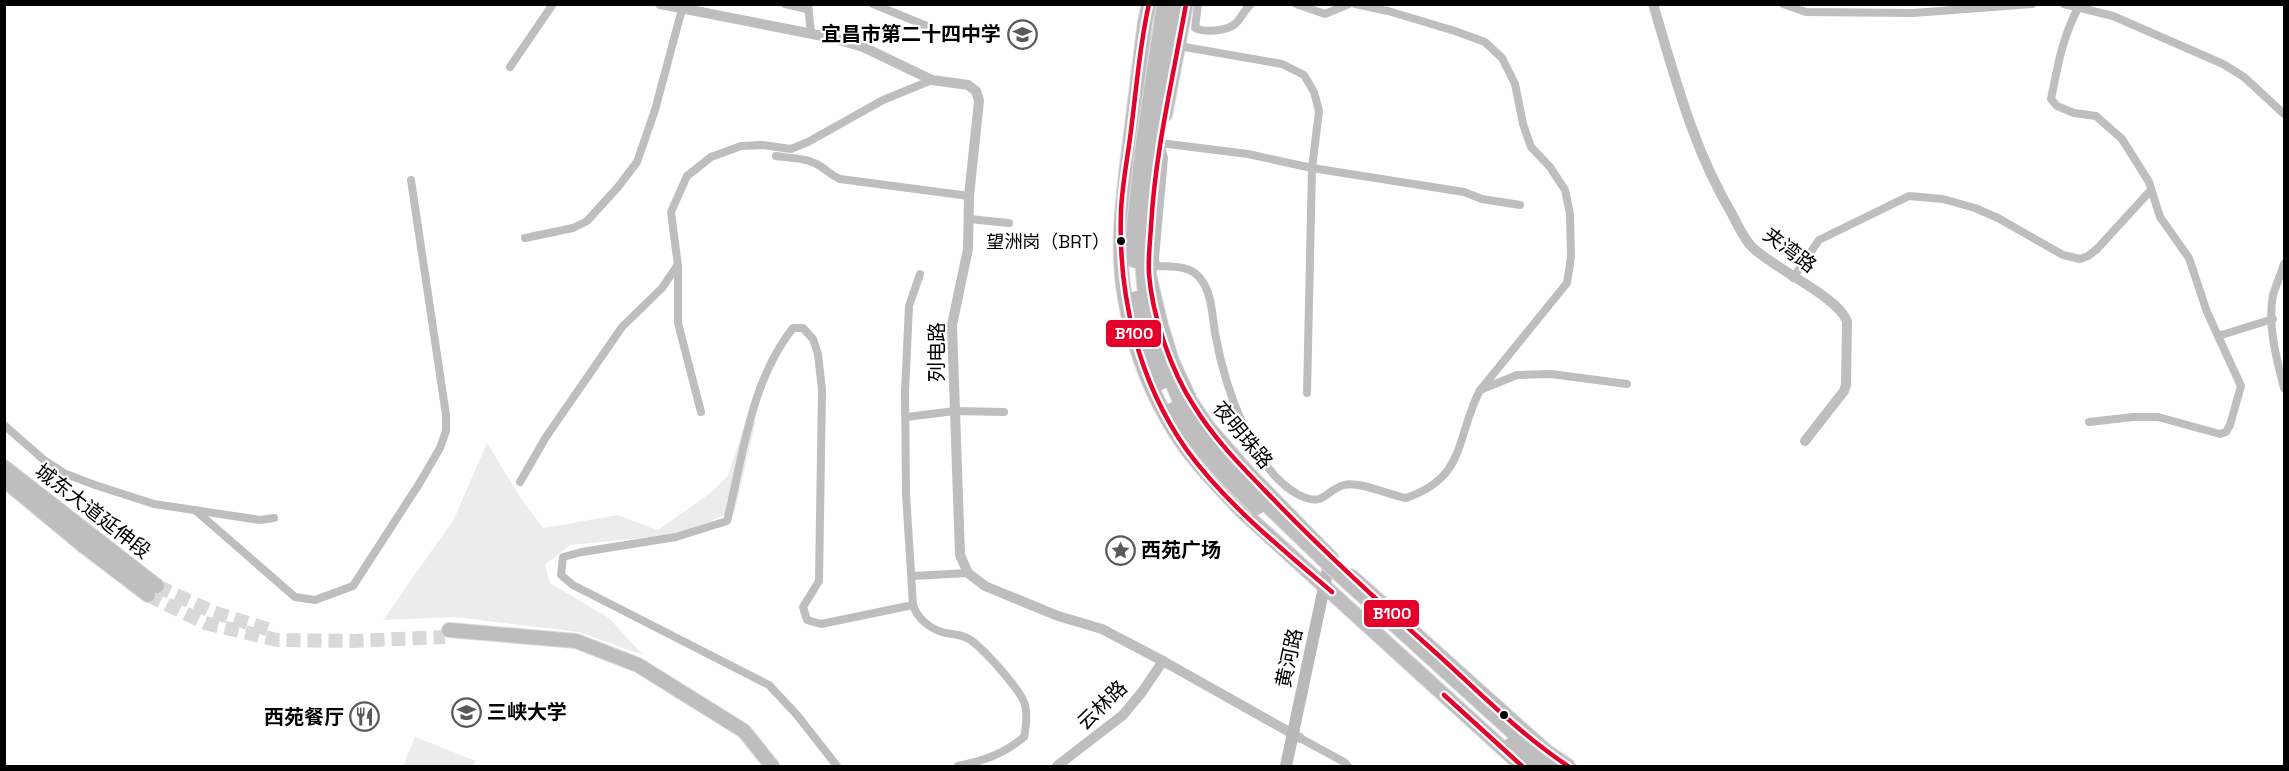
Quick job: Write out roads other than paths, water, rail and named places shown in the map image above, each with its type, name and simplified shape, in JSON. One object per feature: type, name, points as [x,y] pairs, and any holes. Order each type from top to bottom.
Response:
[{"type":"main road","points":[[1149,4],[1143,34],[1121,213],[1124,296],[1134,341],[1167,419],[1185,447],[1209,477],[1244,513],[1522,766]]},
{"type":"main road","points":[[1155,4],[1148,100],[1133,233],[1135,293],[1144,337],[1171,406],[1189,435],[1239,491],[1534,766]]},
{"type":"main road","points":[[1148,100],[1164,4]]},
{"type":"main road","points":[[1178,4],[1153,153],[1142,261],[1145,295],[1155,339],[1182,407],[1222,460],[1242,481],[1332,568],[1550,766]]},
{"type":"main road","name":"夜明珠路","points":[[1186,4],[1160,143],[1150,215],[1149,275],[1172,361],[1191,402],[1208,427],[1250,475],[1334,561],[1547,752],[1568,766]]},
{"type":"main road","name":"城东大道延伸段","points":[[4,467],[152,591],[85,547],[4,480]]},
{"type":"main road","name":"黄河路","points":[[1286,766],[1296,737],[1334,561]]},
{"type":"main road","points":[[766,766],[741,737],[639,674],[572,647],[447,633],[576,641],[638,665],[744,731],[772,766]]},
{"type":"main road","name":"黄河路","points":[[1294,766],[1296,737]]},
{"type":"street","points":[[510,67],[553,4]]},
{"type":"street","name":"列电路","points":[[660,4],[682,9],[719,10],[863,47],[932,80],[968,85],[976,91],[979,102],[969,196],[968,249],[952,325],[960,555],[969,573]]},
{"type":"street","points":[[784,4],[808,7],[811,34]]},
{"type":"street","points":[[873,4],[927,26]]},
{"type":"street","points":[[1198,4],[1195,28],[1201,31],[1228,28],[1237,23],[1244,10],[1251,4]]},
{"type":"street","points":[[1296,4],[1325,14],[1348,4]]},
{"type":"street","points":[[1355,4],[1455,30],[1485,42],[1502,58],[1515,84],[1522,123],[1531,147],[1550,167],[1565,190],[1570,214],[1571,257],[1567,283],[1480,390],[1467,419],[1456,459],[1436,485],[1406,498],[1362,486],[1343,485],[1323,498],[1313,500],[1298,495],[1282,483],[1250,438],[1232,401],[1215,335],[1209,295],[1199,277],[1188,269],[1156,266],[1164,158],[1160,143],[1248,154],[1312,168],[1464,192],[1482,199],[1520,205]]},
{"type":"street","name":"夹湾路","points":[[1653,4],[1689,125],[1711,177],[1749,244],[1844,313],[1846,385],[1844,391],[1805,441]]},
{"type":"street","points":[[1783,4],[1806,12],[1931,13],[2032,4]]},
{"type":"street","points":[[2064,4],[2113,16],[2223,63],[2244,77],[2284,114]]},
{"type":"street","points":[[2079,6],[2062,43],[2051,99],[2057,106],[2074,113],[2096,116],[2103,120],[2122,139],[2145,172],[2160,217],[2189,258],[2207,312],[2241,386],[2230,425],[2226,432],[2220,434],[2158,417],[2133,417],[2089,422]]},
{"type":"street","points":[[525,238],[573,228],[587,221],[637,162],[655,110],[682,9]]},
{"type":"street","points":[[1179,46],[1282,64],[1304,75],[1314,93],[1319,111],[1312,168],[1307,393]]},
{"type":"street","points":[[701,412],[678,323],[678,266],[671,212],[687,176],[711,157],[741,146],[762,145],[790,149],[840,125],[883,100],[910,87],[932,80]]},
{"type":"street","points":[[776,156],[804,160],[820,166],[828,174],[840,179],[969,196]]},
{"type":"street","points":[[195,510],[296,597],[315,600],[353,586],[424,475],[440,448],[446,431],[446,415],[411,180]]},
{"type":"street","points":[[1793,278],[1819,240],[1909,196],[1943,199],[1975,208],[1998,218],[2063,255],[2079,259],[2097,249],[2151,190]]},
{"type":"street","points":[[969,219],[1009,223]]},
{"type":"street","points":[[2284,264],[2273,296],[2272,319],[2284,388]]},
{"type":"street","points":[[520,482],[546,437],[622,327],[662,288],[678,266]]},
{"type":"street","points":[[920,274],[909,306],[905,392],[906,494],[913,576],[913,605],[917,616],[924,621],[943,633],[958,633],[983,650],[1025,703],[1027,720],[1024,737],[1013,747],[997,755],[958,766]]},
{"type":"street","points":[[2218,336],[2272,319]]},
{"type":"street","points":[[837,766],[797,715],[769,686],[573,585],[561,575],[563,557],[676,537],[727,521],[745,439],[772,360],[793,328],[803,328],[813,339],[818,354],[822,390],[819,581],[803,607],[807,620],[821,624],[913,605]]},
{"type":"street","points":[[1480,390],[1517,375],[1551,374],[1627,384]]},
{"type":"street","points":[[906,417],[955,411],[1004,412]]},
{"type":"street","points":[[4,425],[44,460],[66,474],[154,504],[260,520],[274,518]]},
{"type":"street","points":[[913,576],[969,573],[980,583],[994,590],[1058,616],[1102,629],[1348,766]]},
{"type":"street","name":"云林路","points":[[1058,766],[1123,715],[1142,692],[1162,661]]},
{"type":"tunnel","points":[[157,586],[213,612],[270,630]]},
{"type":"tunnel","points":[[148,595],[205,623],[277,640],[353,641],[445,637]]},
{"type":"place","name":"宜昌市第二十四中学","points":[[1022,34]]},
{"type":"place","name":"望洲岗（BRT）","points":[[1121,241]]},
{"type":"place","name":"西苑广场","points":[[1120,550]]},
{"type":"place","name":"三峡大学","points":[[466,712]]},
{"type":"place","name":"西苑餐厅","points":[[365,717]]}]
